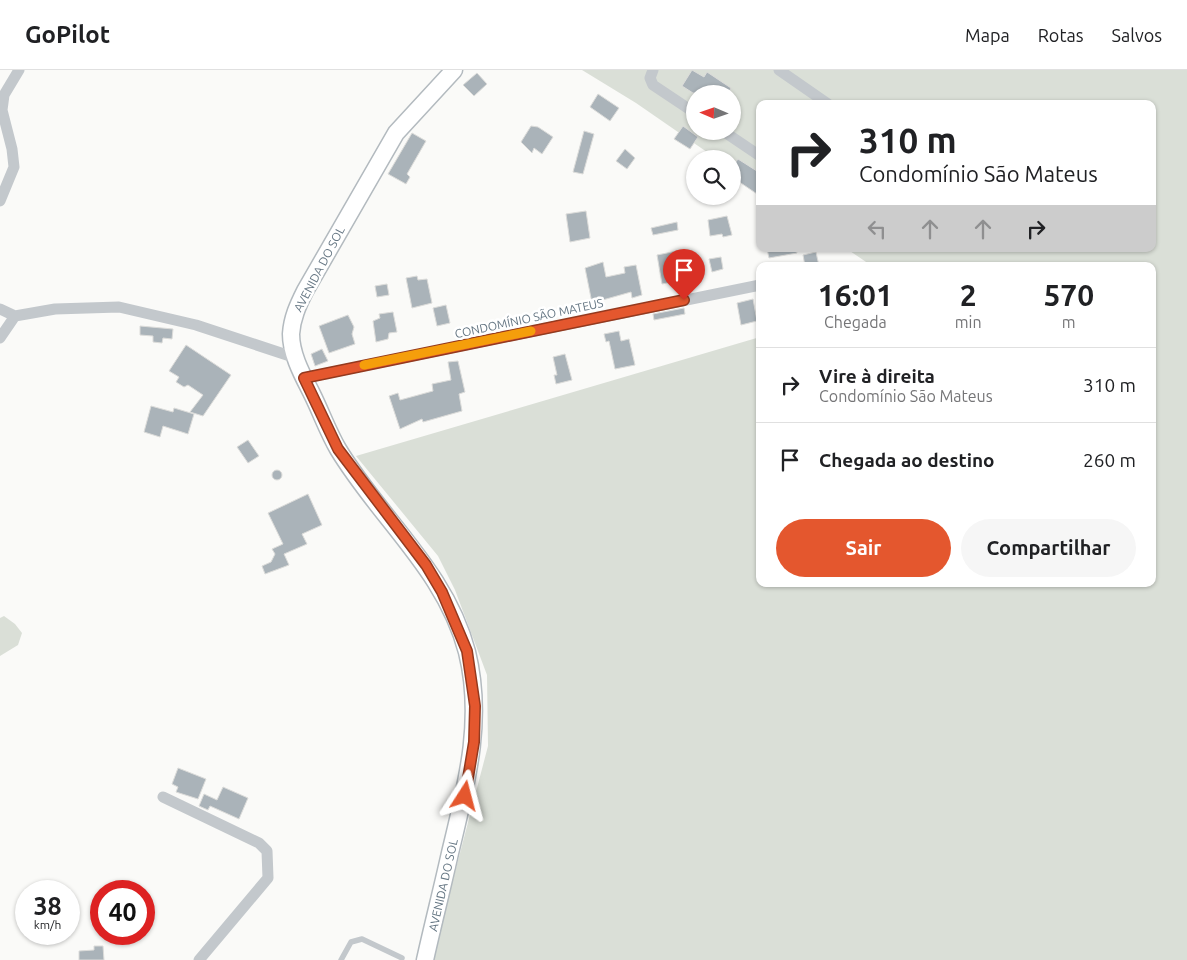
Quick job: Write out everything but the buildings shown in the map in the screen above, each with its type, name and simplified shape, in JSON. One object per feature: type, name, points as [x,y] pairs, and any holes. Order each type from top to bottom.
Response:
[{"type":"street","points":[[0,201],[14,167],[12,149],[2,110],[4,95],[19,70]]},
{"type":"street","name":"AVENIDA DO SOL","points":[[425,960],[465,796],[474,742],[475,706],[467,651],[442,592],[426,565],[338,449],[304,378],[296,358],[291,336],[296,310],[305,291],[396,133],[454,70]]},
{"type":"street","points":[[653,70],[650,78],[653,85],[686,107]]},
{"type":"street","points":[[779,70],[822,100]]},
{"type":"street","points":[[736,140],[756,153]]},
{"type":"street","name":"CONDOMÍNIO SÃO MATEUS","points":[[304,378],[756,285]]},
{"type":"street","points":[[0,308],[15,316],[55,309],[119,306],[196,325],[296,358]]},
{"type":"street","points":[[0,338],[15,316]]},
{"type":"street","points":[[163,797],[259,843],[267,851],[268,878],[199,960]]},
{"type":"lane","points":[[341,960],[351,942],[362,940],[403,959]]},
{"type":"shaded area","points":[[582,70],[1187,70],[1187,960],[432,960],[488,746],[487,675],[455,590],[438,556],[356,456],[756,338],[756,587],[1156,587],[1156,262],[866,262],[851,252],[1156,252],[1156,100],[756,100],[756,186],[741,176],[741,150],[704,150],[690,140],[741,140],[741,85],[686,85],[686,138],[636,103]]},
{"type":"shaded area","points":[[4,616],[15,624],[22,633],[18,645],[0,656],[0,618]]},
{"type":"slow traffic","points":[[364,365],[531,331]]},
{"type":"route","points":[[465,796],[475,728],[473,684],[467,651],[442,592],[426,565],[338,449],[304,378],[684,300]]}]
